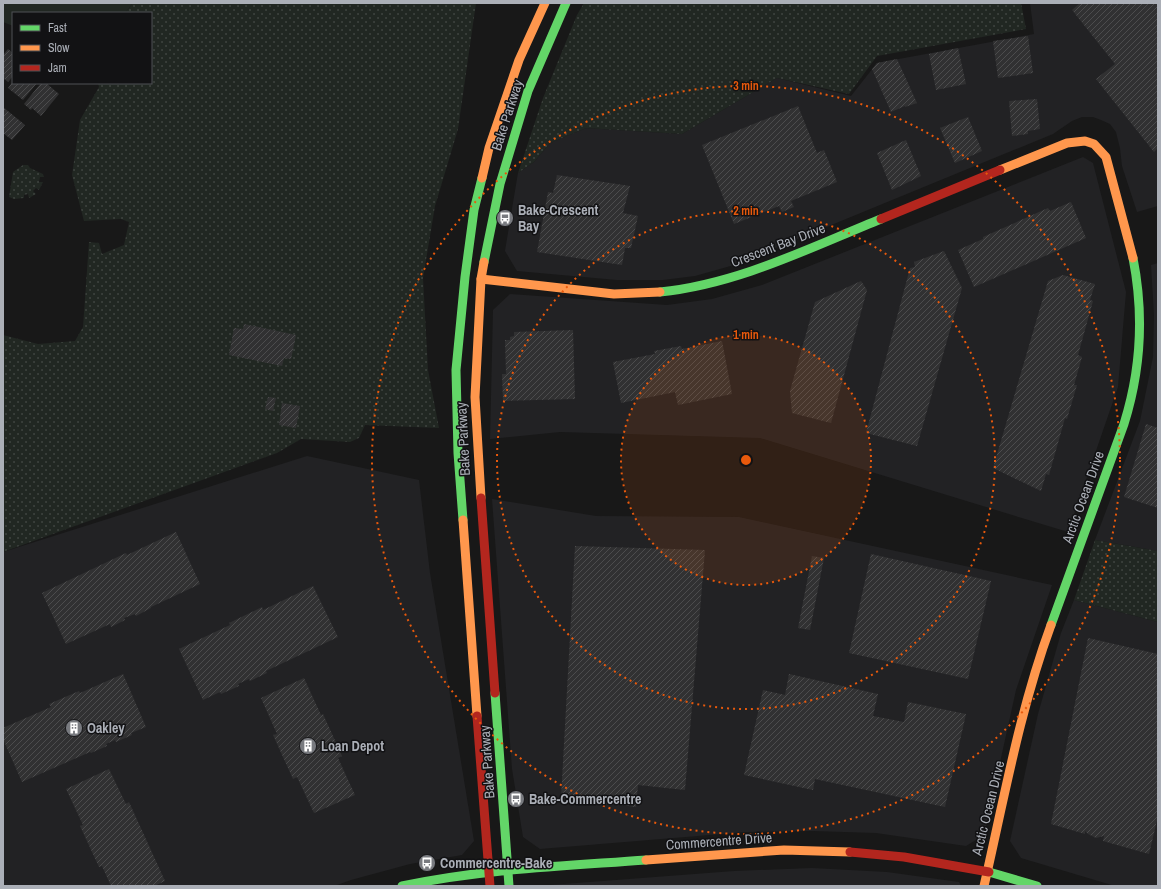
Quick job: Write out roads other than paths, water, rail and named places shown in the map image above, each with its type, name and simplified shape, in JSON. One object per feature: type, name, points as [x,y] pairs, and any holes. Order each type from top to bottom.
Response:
[{"type":"street","name":"Bake Parkway","points":[[490,886],[457,448],[456,370],[465,277],[474,210],[489,148],[519,60],[545,3]]},
{"type":"street","name":"Bake Parkway","points":[[509,886],[482,515],[475,397],[481,279],[500,184],[528,91],[566,3]]},
{"type":"street","points":[[497,126],[498,145]]},
{"type":"street","name":"Arctic Ocean Drive","points":[[984,886],[1038,657],[1124,424],[1134,386],[1139,345],[1140,322],[1137,283],[1130,242],[1106,157],[1100,148],[1092,142],[1079,140],[1068,143]]},
{"type":"street","name":"Crescent Bay Drive","points":[[481,279],[614,294],[676,290],[708,284],[760,269],[1068,143]]},
{"type":"street","points":[[481,227],[477,252],[477,275],[481,279]]},
{"type":"street","name":"Commercentre Drive","points":[[402,886],[509,870],[784,850],[852,852],[904,857],[987,871],[1037,886]]},
{"type":"place","name":"Bake-Crescent Bay","points":[[505,218]]},
{"type":"place","name":"Oakley","points":[[74,728]]},
{"type":"place","name":"Loan Depot","points":[[308,746]]},
{"type":"place","name":"Bake-Commercentre","points":[[516,799]]},
{"type":"place","name":"Commercentre-Bake","points":[[427,863]]}]
